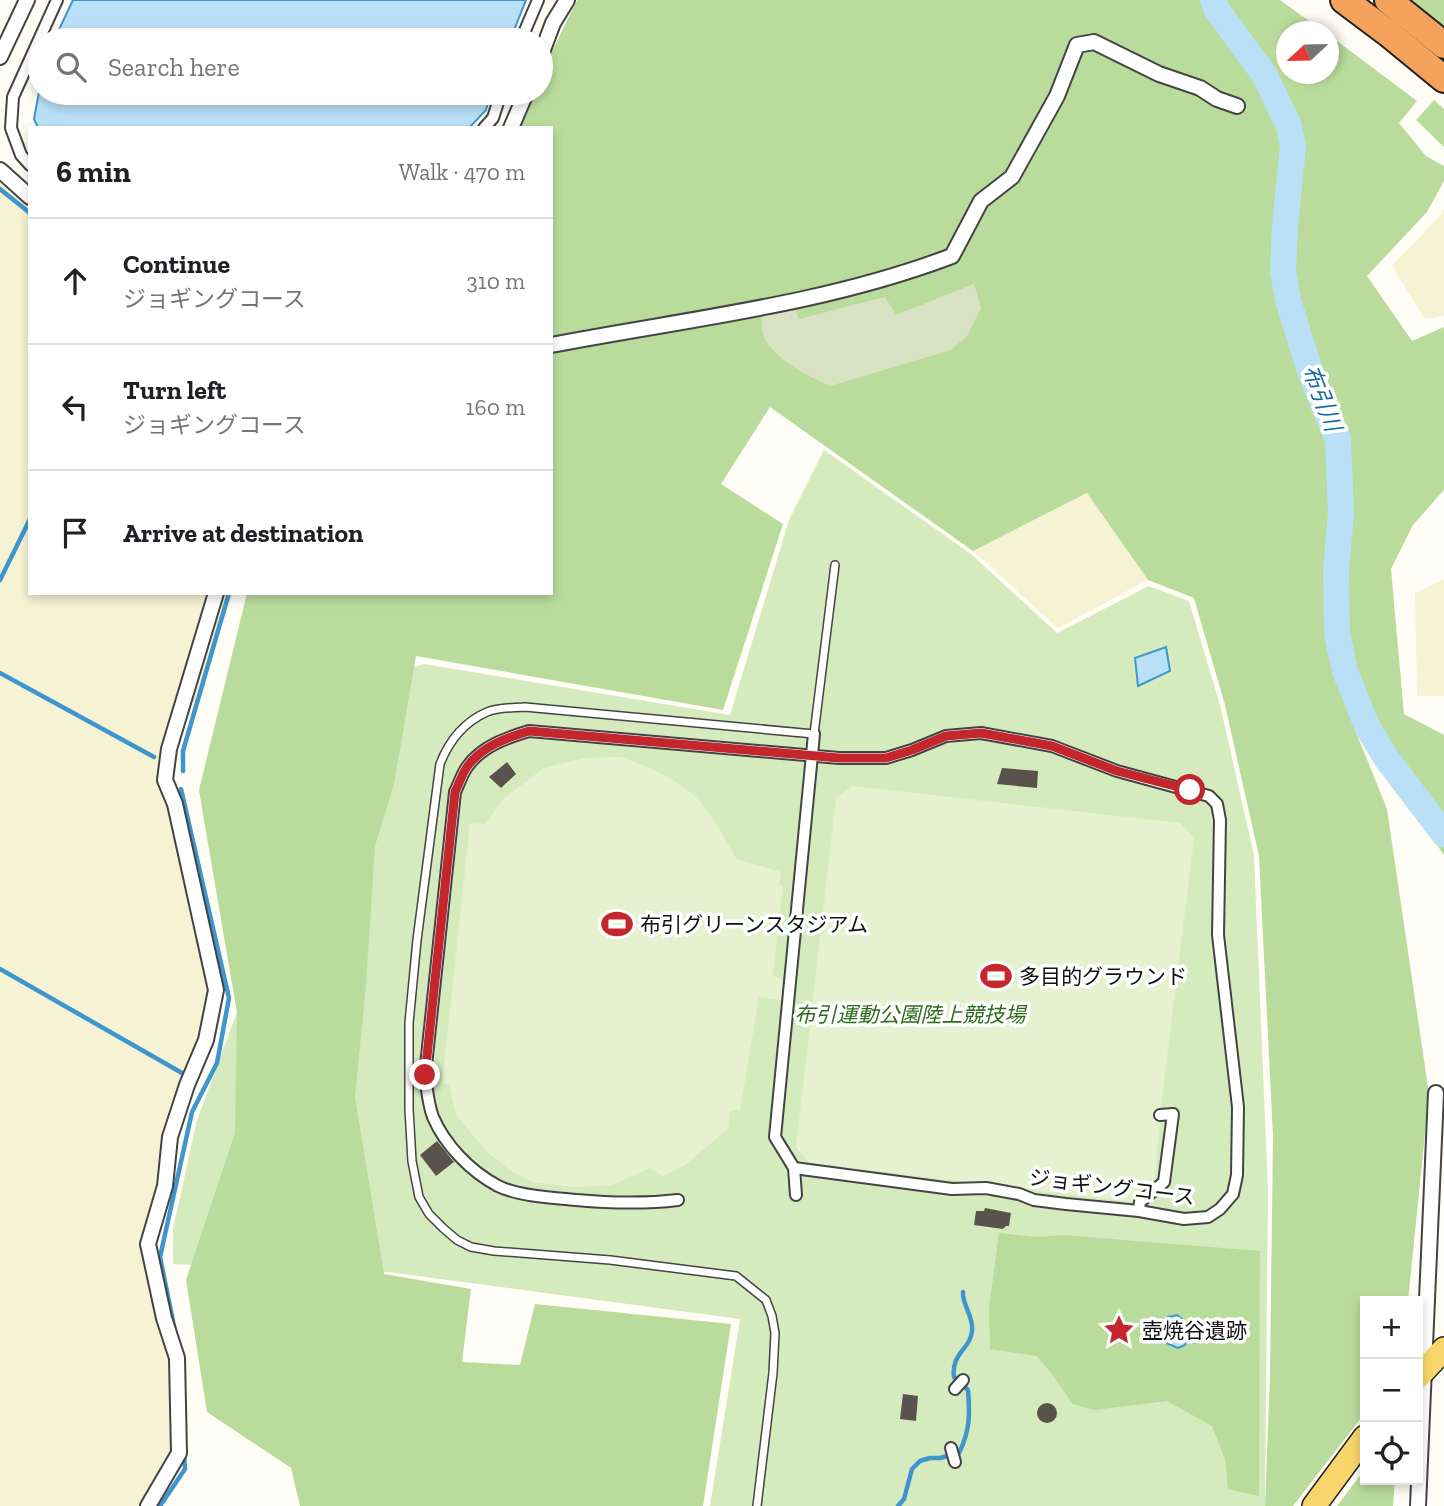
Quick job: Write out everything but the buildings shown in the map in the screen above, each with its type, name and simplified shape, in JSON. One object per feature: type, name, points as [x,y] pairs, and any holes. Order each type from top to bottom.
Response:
[{"type":"highway","points":[[1344,0],[1444,79]]},
{"type":"highway","points":[[1388,0],[1444,45]]},
{"type":"main road","points":[[1423,1372],[1444,1349]]},
{"type":"main road","points":[[1314,1506],[1360,1444]]},
{"type":"street","points":[[0,57],[27,0]]},
{"type":"street","points":[[44,28],[57,0]]},
{"type":"street","points":[[526,28],[538,0]]},
{"type":"street","points":[[551,28],[567,0]]},
{"type":"street","points":[[553,345],[775,306],[889,278],[952,256],[981,201],[1012,177],[1057,96],[1077,45],[1094,42],[1159,74],[1200,88],[1217,99],[1237,106]]},
{"type":"street","points":[[28,64],[13,97],[11,128],[20,155],[28,163]]},
{"type":"street","points":[[487,126],[498,105]]},
{"type":"street","points":[[512,126],[521,105]]},
{"type":"street","points":[[0,170],[28,195]]},
{"type":"street","points":[[148,1506],[179,1453],[177,1358],[164,1318],[149,1244],[165,1186],[170,1137],[187,1085],[206,1040],[216,989],[175,804],[165,780],[169,748],[215,595]]},
{"type":"street","name":"ジョギングコース","points":[[678,1200],[613,1203],[536,1196],[499,1187],[467,1165],[445,1139],[433,1116],[425,1075],[455,792],[467,767],[482,750],[506,738],[529,731],[839,758],[886,758],[946,736],[981,733],[1052,746],[1117,771],[1209,796],[1217,804],[1220,820],[1218,935],[1238,1107],[1237,1175],[1233,1194],[1220,1209],[1208,1217],[1184,1219],[1139,1211],[1034,1200],[1019,1194],[986,1188],[952,1189],[794,1168]]},
{"type":"street","points":[[796,1195],[794,1168],[775,1136],[814,734]]},
{"type":"street","points":[[1422,1359],[1436,1093]]},
{"type":"street","points":[[1139,1211],[1140,1202],[1164,1182],[1173,1114],[1160,1115]]},
{"type":"street","points":[[1418,1506],[1420,1422]]},
{"type":"street","points":[[951,1448],[955,1462]]},
{"type":"lane","points":[[757,1506],[773,1373],[775,1333],[766,1300],[736,1276],[610,1260],[494,1251],[471,1247],[457,1240],[429,1214],[419,1197],[412,1161],[409,1023],[440,764],[449,744],[467,724],[488,711],[525,707],[814,734],[835,565]]},
{"type":"shaded area","points":[[0,170],[28,195],[28,595],[233,595],[165,780],[216,990],[152,1248],[179,1434],[143,1506],[0,1506]]},
{"type":"shaded area","points":[[1444,209],[1444,315],[1424,318],[1392,266]]},
{"type":"shaded area","points":[[1087,493],[1148,580],[1058,628],[973,551]]},
{"type":"shaded area","points":[[1444,579],[1444,696],[1417,696],[1415,593]]},
{"type":"green space","points":[[577,0],[1280,0],[1309,21],[1276,21],[1276,84],[1339,84],[1339,42],[1417,101],[1399,123],[1426,156],[1444,166],[1444,181],[1427,212],[1367,276],[1412,341],[1444,327],[1444,490],[1413,525],[1391,569],[1404,714],[1444,735],[1444,855],[1356,732],[1387,809],[1429,1094],[1409,1296],[1360,1296],[1360,1419],[1293,1506],[1265,1506],[1270,1376],[1273,1136],[1259,856],[1225,705],[1194,598],[1148,580],[1087,493],[973,551],[770,407],[721,484],[783,524],[723,710],[416,656],[394,784],[375,846],[355,1097],[384,1274],[471,1289],[462,1362],[520,1365],[535,1304],[731,1324],[703,1506],[300,1506],[291,1468],[207,1412],[186,1280],[235,1133],[237,1012],[199,790],[247,595],[553,595],[553,126],[516,126],[526,105],[553,105],[553,49]]},
{"type":"green space","points":[[1402,0],[1444,0],[1444,36]]},
{"type":"green space","points":[[1434,100],[1444,109],[1444,147],[1416,120]]},
{"type":"green space","points":[[974,284],[981,308],[967,336],[951,350],[830,386],[787,362],[772,349],[762,331],[762,314],[794,305],[799,319],[885,297],[896,315]]},
{"type":"green space","name":"布引運動公園陸上競技場","points":[[824,450],[971,554],[1057,633],[1149,586],[1189,601],[1220,705],[1254,855],[1268,1191],[1265,1506],[710,1506],[740,1319],[388,1272],[173,1264],[173,1229],[197,1120],[237,1012],[202,809],[233,724],[424,664],[730,715],[789,520]]},
{"type":"green space","name":"布引グリーンスタジアム","points":[[621,757],[657,772],[690,792],[710,815],[737,859],[781,872],[779,885],[783,886],[773,976],[782,980],[783,1000],[759,997],[740,1110],[730,1111],[728,1129],[684,1166],[663,1176],[650,1168],[612,1185],[574,1187],[532,1182],[511,1171],[486,1151],[456,1115],[449,1084],[442,1084],[470,823],[485,824],[503,799],[544,768],[584,758]]},
{"type":"green space","name":"多目的グラウンド","points":[[853,786],[1180,823],[1194,838],[1160,1115],[1155,1182],[1133,1202],[809,1163],[796,1147],[836,798]]},
{"type":"green space","points":[[999,1233],[1036,1237],[1062,1235],[1260,1251],[1259,1496],[1228,1489],[1225,1459],[1212,1426],[1167,1401],[1094,1410],[1073,1404],[1037,1356],[990,1349],[989,1308]]},
{"type":"green space","points":[[1360,1476],[1360,1485],[1395,1485],[1393,1506],[1337,1506]]},
{"type":"water","points":[[73,0],[526,0],[515,28],[60,28]]},
{"type":"water","points":[[37,105],[487,105],[471,126],[37,126],[34,119]]},
{"type":"water","points":[[1166,647],[1170,671],[1138,686],[1135,658]]},
{"type":"water","points":[[1177,1315],[1183,1320],[1190,1334],[1185,1345],[1178,1348],[1164,1342],[1158,1323]]},
{"type":"waterway","name":"布引川","points":[[1213,0],[1217,10],[1264,74],[1289,126],[1293,146],[1283,271],[1288,300],[1310,371],[1338,440],[1341,513],[1336,571],[1337,634],[1345,671],[1367,726],[1386,758],[1444,834]]},
{"type":"waterway","points":[[0,189],[28,211]]},
{"type":"waterway","points":[[0,580],[28,523]]},
{"type":"waterway","points":[[183,771],[183,751],[228,595]]},
{"type":"waterway","points":[[0,673],[154,757]]},
{"type":"waterway","points":[[177,1341],[160,1257],[192,1112],[217,1063],[229,998],[181,789]]},
{"type":"waterway","points":[[0,969],[182,1073]]},
{"type":"waterway","points":[[898,1506],[904,1499],[912,1469],[920,1461],[959,1453],[965,1437],[969,1415],[968,1390],[954,1377],[955,1362],[968,1343],[972,1331],[963,1292]]},
{"type":"waterway","points":[[160,1506],[185,1469],[184,1454]]},
{"type":"place","name":"布引グリーンスタジアム","points":[[617,924]]},
{"type":"place","name":"多目的グラウンド","points":[[996,976]]},
{"type":"place","name":"壺焼谷遺跡","points":[[1119,1330]]},
{"type":"route","points":[[425,1075],[455,792],[467,767],[482,750],[506,738],[529,731],[839,758],[886,758],[946,736],[981,733],[1052,746],[1117,771],[1190,790]]}]
